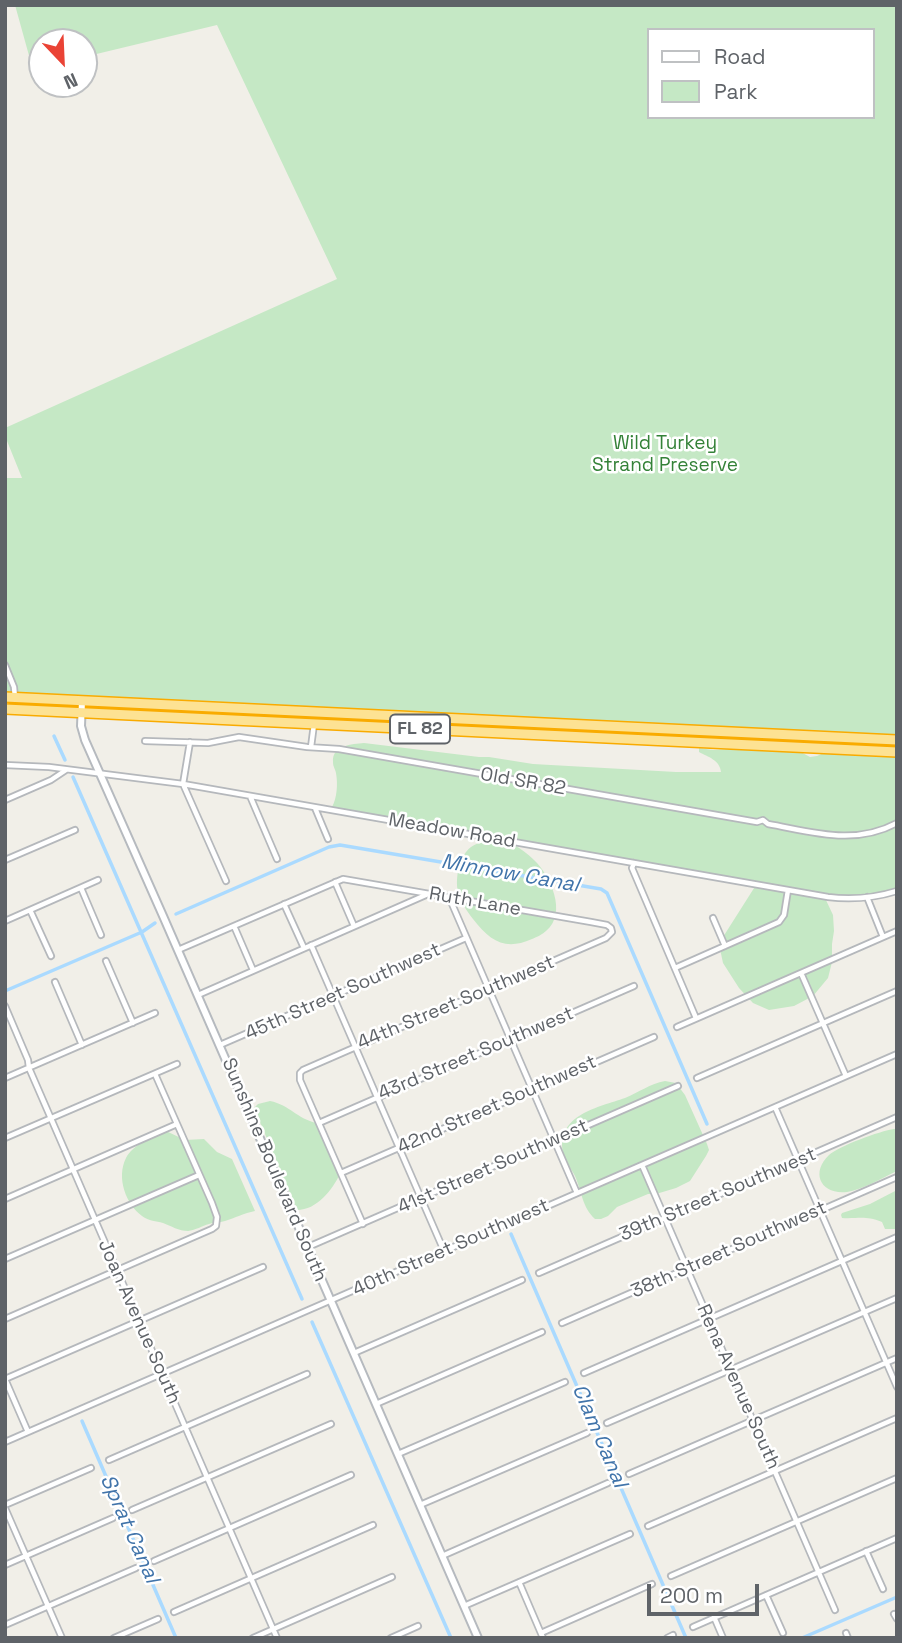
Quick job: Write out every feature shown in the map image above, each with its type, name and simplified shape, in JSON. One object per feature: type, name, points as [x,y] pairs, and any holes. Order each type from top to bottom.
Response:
[{"type":"highway","name":"FL 82","points":[[10,697],[897,740]]},
{"type":"highway","name":"FL 82","points":[[5,709],[872,751],[897,750]]},
{"type":"highway","points":[[229,719],[241,716],[297,718],[305,717],[309,712]]},
{"type":"highway","points":[[314,724],[319,719],[400,721],[409,717]]},
{"type":"street","points":[[5,666],[14,687],[10,697]]},
{"type":"street","name":"Sunshine Boulevard South","points":[[82,701],[83,735],[478,1638]]},
{"type":"street","points":[[311,747],[314,724]]},
{"type":"street","name":"Old SR 82","points":[[145,741],[208,743],[239,737],[339,749],[757,822],[763,820],[768,824],[836,836],[871,833],[897,823]]},
{"type":"street","points":[[190,742],[183,784],[226,881]]},
{"type":"street","name":"Meadow Road","points":[[5,765],[67,769],[183,784],[836,898],[867,897],[897,891]]},
{"type":"street","points":[[5,800],[51,780],[67,769]]},
{"type":"street","points":[[250,796],[276,859]]},
{"type":"street","points":[[314,808],[328,839]]},
{"type":"street","points":[[5,860],[75,830]]},
{"type":"street","points":[[634,863],[632,868],[696,1018]]},
{"type":"street","name":"Ruth Lane","points":[[335,882],[343,879],[607,925],[612,932]]},
{"type":"street","points":[[5,921],[99,880]]},
{"type":"street","points":[[178,950],[335,882],[354,926]]},
{"type":"street","points":[[81,888],[101,935]]},
{"type":"street","points":[[675,968],[779,922],[784,915],[788,890]]},
{"type":"street","points":[[198,995],[429,894]]},
{"type":"street","points":[[449,897],[578,1193]]},
{"type":"street","points":[[867,897],[883,937]]},
{"type":"street","points":[[284,904],[304,948]]},
{"type":"street","points":[[30,910],[51,956]]},
{"type":"street","points":[[713,918],[725,946]]},
{"type":"street","points":[[234,926],[253,971]]},
{"type":"street","points":[[677,1027],[897,931]]},
{"type":"street","name":"44th Street Southwest","points":[[319,1123],[300,1080],[303,1070],[606,938],[612,932]]},
{"type":"street","name":"45th Street Southwest","points":[[220,1045],[466,938]]},
{"type":"street","points":[[311,945],[444,1251]]},
{"type":"street","points":[[106,961],[133,1023]]},
{"type":"street","points":[[801,972],[846,1076]]},
{"type":"street","points":[[55,982],[82,1045]]},
{"type":"street","name":"43rd Street Southwest","points":[[319,1123],[634,986]]},
{"type":"street","points":[[697,1078],[897,991]]},
{"type":"street","name":"Joan Avenue South","points":[[5,1006],[72,1169],[277,1638]]},
{"type":"street","points":[[5,1078],[155,1013]]},
{"type":"street","name":"42nd Street Southwest","points":[[341,1173],[654,1037]]},
{"type":"street","name":"40th Street Southwest","points":[[5,1442],[897,1054]]},
{"type":"street","points":[[5,1138],[177,1064]]},
{"type":"street","points":[[5,1319],[216,1226],[217,1217],[155,1074]]},
{"type":"street","name":"41st Street Southwest","points":[[308,1248],[678,1087]]},
{"type":"street","points":[[775,1107],[897,1387]]},
{"type":"street","name":"39th Street Southwest","points":[[539,1273],[897,1117]]},
{"type":"street","points":[[319,1123],[363,1224]]},
{"type":"street","points":[[5,1199],[177,1124]]},
{"type":"street","name":"Rena Avenue South","points":[[642,1165],[835,1610]]},
{"type":"street","points":[[5,1259],[199,1175]]},
{"type":"street","name":"38th Street Southwest","points":[[562,1323],[897,1177]]},
{"type":"street","points":[[584,1373],[897,1237]]},
{"type":"street","points":[[28,1432],[5,1379],[262,1268]]},
{"type":"street","points":[[354,1353],[522,1280]]},
{"type":"street","points":[[607,1423],[897,1298]]},
{"type":"street","points":[[376,1404],[542,1332]]},
{"type":"street","points":[[629,1474],[897,1358]]},
{"type":"street","points":[[109,1460],[307,1374]]},
{"type":"street","points":[[398,1454],[565,1382]]},
{"type":"street","points":[[648,1526],[897,1418]]},
{"type":"street","points":[[132,1510],[331,1424]]},
{"type":"street","points":[[420,1505],[587,1433]]},
{"type":"street","points":[[62,1638],[5,1506],[91,1468]]},
{"type":"street","points":[[154,1561],[351,1475]]},
{"type":"street","points":[[671,1576],[897,1478]]},
{"type":"street","points":[[442,1556],[608,1483]]},
{"type":"street","points":[[5,1565],[113,1518]]},
{"type":"street","points":[[174,1612],[373,1525]]},
{"type":"street","points":[[464,1606],[630,1534]]},
{"type":"street","points":[[694,1626],[897,1538]]},
{"type":"street","points":[[866,1551],[883,1589]]},
{"type":"street","points":[[5,1625],[136,1568]]},
{"type":"street","points":[[253,1638],[392,1577]]},
{"type":"street","points":[[519,1582],[542,1635],[652,1584]]},
{"type":"street","points":[[766,1595],[783,1633]]},
{"type":"street","points":[[714,1617],[723,1638]]},
{"type":"street","points":[[114,1638],[158,1619]]},
{"type":"street","points":[[391,1638],[418,1626]]},
{"type":"green space","name":"Wild Turkey Strand Preserve","points":[[15,5],[897,5],[897,738],[5,695],[5,478],[22,478],[5,436],[5,428],[337,279],[217,25],[98,54],[98,28],[28,28],[28,52]]},
{"type":"green space","points":[[364,743],[533,764],[676,772],[721,772],[716,762],[699,752],[699,748],[797,750],[810,757],[828,751],[897,756],[897,893],[870,898],[825,898],[833,915],[834,931],[828,978],[813,996],[794,1006],[769,1010],[753,1003],[739,988],[723,963],[720,949],[723,937],[756,885],[332,807],[337,786],[333,764],[336,752],[344,746]]},
{"type":"green space","points":[[491,841],[510,843],[524,851],[540,867],[551,884],[556,914],[546,931],[536,937],[514,944],[499,942],[479,927],[460,899],[457,880],[463,856],[473,846]]},
{"type":"green space","points":[[665,1081],[676,1083],[685,1095],[707,1144],[709,1150],[706,1156],[690,1181],[676,1188],[648,1194],[617,1207],[608,1216],[595,1219],[585,1204],[564,1155],[563,1139],[566,1129],[582,1114],[592,1109]]},
{"type":"green space","points":[[270,1101],[317,1123],[340,1174],[323,1198],[311,1207],[297,1210],[254,1108]]},
{"type":"green space","points":[[897,1129],[897,1171],[847,1192],[831,1190],[821,1181],[820,1169],[829,1155],[860,1139]]},
{"type":"green space","points":[[166,1131],[185,1140],[204,1139],[217,1152],[232,1159],[255,1211],[188,1231],[150,1220],[136,1211],[127,1198],[122,1182],[126,1158],[138,1145]]},
{"type":"green space","points":[[897,1190],[897,1229],[885,1229],[882,1222],[871,1219],[842,1218],[842,1213],[870,1204]]},
{"type":"waterway","points":[[54,736],[65,760]]},
{"type":"waterway","points":[[73,777],[302,1299]]},
{"type":"waterway","name":"Minnow Canal","points":[[176,914],[329,847],[340,845],[601,889],[607,893],[707,1124]]},
{"type":"waterway","points":[[5,991],[142,932],[155,923]]},
{"type":"waterway","name":"Clam Canal","points":[[511,1234],[686,1638]]},
{"type":"waterway","points":[[312,1322],[451,1638]]},
{"type":"waterway","name":"Sprat Canal","points":[[82,1421],[176,1638]]},
{"type":"waterway","points":[[802,1638],[897,1597]]}]
